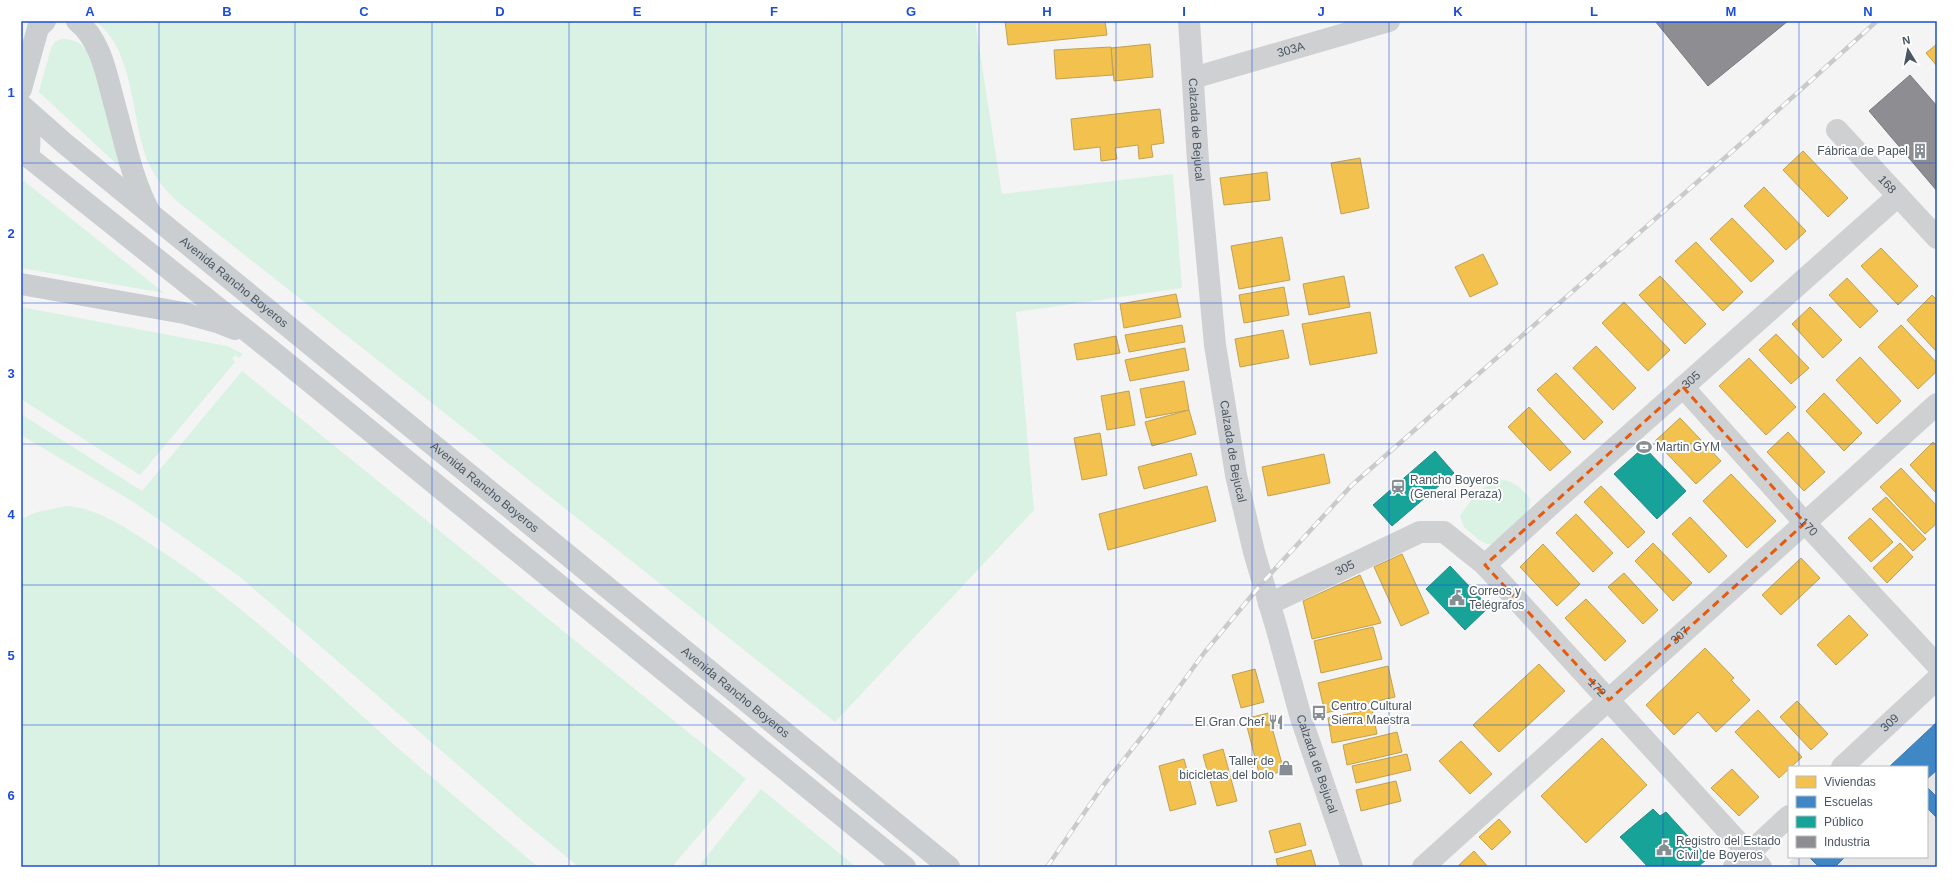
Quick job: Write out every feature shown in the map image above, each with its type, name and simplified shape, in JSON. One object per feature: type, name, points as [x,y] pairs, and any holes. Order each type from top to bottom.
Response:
[{"type":"main road","points":[[77,21],[90,35],[100,55],[136,179],[151,214]]},
{"type":"main road","name":"Calzada de Bejucal","points":[[1189,21],[1198,161],[1215,345],[1236,475],[1254,552],[1306,734],[1352,867]]},
{"type":"main road","points":[[21,89],[41,23]]},
{"type":"main road","name":"Avenida Rancho Boyeros","points":[[21,105],[64,143],[949,867]]},
{"type":"main road","points":[[21,108],[26,120],[30,137],[23,158],[255,337],[905,867]]},
{"type":"main road","points":[[21,284],[184,313],[220,323],[255,337]]},
{"type":"street","name":"303A","points":[[1193,78],[1389,21]]},
{"type":"street","name":"168","points":[[1837,130],[1937,238]]},
{"type":"street","name":"305","points":[[1485,565],[1554,501],[1898,196]]},
{"type":"street","name":"170","points":[[1683,387],[1805,523],[1937,665]]},
{"type":"street","name":"307","points":[[1423,867],[1937,404]]},
{"type":"street","name":"305","points":[[1269,604],[1420,532]]},
{"type":"street","name":"172","points":[[1420,532],[1444,532],[1485,565],[1609,700],[1748,862]]},
{"type":"street","name":"309","points":[[1843,766],[1937,679]]},
{"type":"street","points":[[1748,862],[1788,817]]},
{"type":"highlighted area","points":[[1683,387],[1805,523],[1609,700],[1485,565]]},
{"type":"shaded area","points":[[1937,722],[1937,867],[1794,867],[1789,862],[1794,858],[1928,858],[1928,766],[1890,766]]},
{"type":"green space","points":[[95,21],[975,21],[1002,194],[1173,174],[1182,288],[1016,312],[1034,510],[835,722],[179,203],[161,184],[148,162],[142,145],[125,67],[118,49],[108,33]]},
{"type":"green space","points":[[61,39],[79,43],[86,49],[91,57],[121,168],[39,92],[51,48],[55,42]]},
{"type":"green space","points":[[24,181],[164,293],[21,268],[21,184]]},
{"type":"green space","points":[[21,307],[227,346],[243,354],[239,358],[236,355],[232,358],[235,362],[140,475],[21,399]]},
{"type":"green space","points":[[242,371],[746,779],[672,867],[579,867],[525,823],[240,577],[135,503],[21,435],[21,414],[142,491]]},
{"type":"green space","points":[[1499,479],[1513,483],[1523,491],[1530,499],[1529,511],[1495,544],[1486,544],[1464,527],[1460,516],[1477,494],[1487,485]]},
{"type":"green space","points":[[67,506],[80,508],[106,517],[142,538],[188,569],[234,604],[280,642],[391,742],[538,867],[21,867],[21,519],[37,512]]},
{"type":"green space","points":[[761,789],[856,867],[698,867]]},
{"type":"building: Viviendas","points":[[1005,21],[1105,21],[1107,35],[1008,45]]},
{"type":"building: Viviendas","points":[[1150,44],[1153,77],[1114,81],[1111,48]]},
{"type":"building: Viviendas","points":[[1937,44],[1937,66],[1926,53]]},
{"type":"building: Viviendas","points":[[1111,47],[1113,75],[1056,79],[1054,50]]},
{"type":"building: Viviendas","points":[[1160,109],[1164,143],[1151,145],[1153,157],[1139,159],[1138,145],[1115,148],[1117,159],[1101,161],[1100,147],[1074,150],[1071,119]]},
{"type":"building: Viviendas","points":[[1803,151],[1848,198],[1828,217],[1783,170]]},
{"type":"building: Viviendas","points":[[1360,158],[1369,208],[1341,214],[1331,163]]},
{"type":"building: Viviendas","points":[[1267,172],[1270,200],[1224,205],[1220,178]]},
{"type":"building: Viviendas","points":[[1764,187],[1806,231],[1786,250],[1744,206]]},
{"type":"building: Viviendas","points":[[1732,218],[1774,261],[1751,282],[1710,239]]},
{"type":"building: Viviendas","points":[[1282,237],[1290,280],[1239,289],[1231,246]]},
{"type":"building: Viviendas","points":[[1696,242],[1743,292],[1723,311],[1675,261]]},
{"type":"building: Viviendas","points":[[1881,248],[1918,286],[1898,305],[1861,266]]},
{"type":"building: Viviendas","points":[[1483,254],[1498,284],[1470,297],[1455,267]]},
{"type":"building: Viviendas","points":[[1344,276],[1350,307],[1309,315],[1303,284]]},
{"type":"building: Viviendas","points":[[1660,276],[1706,324],[1685,344],[1639,295]]},
{"type":"building: Viviendas","points":[[1847,278],[1878,311],[1860,328],[1829,295]]},
{"type":"building: Viviendas","points":[[1284,287],[1289,315],[1244,323],[1239,295]]},
{"type":"building: Viviendas","points":[[1176,294],[1181,317],[1124,328],[1120,304]]},
{"type":"building: Viviendas","points":[[1932,295],[1937,300],[1937,352],[1907,320]]},
{"type":"building: Viviendas","points":[[1624,302],[1670,350],[1648,371],[1602,323]]},
{"type":"building: Viviendas","points":[[1810,307],[1842,340],[1823,358],[1792,324]]},
{"type":"building: Viviendas","points":[[1370,312],[1377,353],[1310,365],[1302,324]]},
{"type":"building: Viviendas","points":[[1182,325],[1185,342],[1129,352],[1125,335]]},
{"type":"building: Viviendas","points":[[1901,325],[1937,363],[1937,371],[1918,389],[1878,347]]},
{"type":"building: Viviendas","points":[[1283,330],[1289,358],[1240,367],[1235,339]]},
{"type":"building: Viviendas","points":[[1776,334],[1809,368],[1791,384],[1759,350]]},
{"type":"building: Viviendas","points":[[1116,336],[1120,353],[1077,360],[1074,344]]},
{"type":"building: Viviendas","points":[[1596,346],[1636,388],[1613,410],[1573,368]]},
{"type":"building: Viviendas","points":[[1185,348],[1189,370],[1130,381],[1125,360]]},
{"type":"building: Viviendas","points":[[1860,357],[1901,401],[1877,424],[1836,380]]},
{"type":"building: Viviendas","points":[[1749,358],[1796,407],[1766,435],[1719,386]]},
{"type":"building: Viviendas","points":[[1556,373],[1603,422],[1584,440],[1537,390]]},
{"type":"building: Viviendas","points":[[1184,381],[1189,410],[1146,418],[1140,389]]},
{"type":"building: Viviendas","points":[[1129,391],[1135,425],[1107,430],[1101,396]]},
{"type":"building: Viviendas","points":[[1824,393],[1862,433],[1844,451],[1806,411]]},
{"type":"building: Viviendas","points":[[1529,407],[1571,452],[1550,471],[1508,427]]},
{"type":"building: Viviendas","points":[[1189,410],[1196,434],[1152,446],[1145,422]]},
{"type":"building: Viviendas","points":[[1680,418],[1721,461],[1696,484],[1655,441]]},
{"type":"building: Viviendas","points":[[1788,432],[1825,472],[1804,491],[1767,452]]},
{"type":"building: Viviendas","points":[[1100,433],[1107,475],[1082,480],[1074,438]]},
{"type":"building: Viviendas","points":[[1933,442],[1937,446],[1937,494],[1910,465]]},
{"type":"building: Viviendas","points":[[1191,453],[1197,475],[1144,489],[1138,467]]},
{"type":"building: Viviendas","points":[[1324,454],[1330,483],[1268,496],[1262,467]]},
{"type":"building: Viviendas","points":[[1901,468],[1937,506],[1937,523],[1925,534],[1880,487]]},
{"type":"building: Viviendas","points":[[1731,474],[1776,521],[1747,548],[1703,501]]},
{"type":"building: Viviendas","points":[[1207,486],[1216,521],[1108,550],[1099,514]]},
{"type":"building: Viviendas","points":[[1601,486],[1645,532],[1628,548],[1584,502]]},
{"type":"building: Viviendas","points":[[1886,497],[1926,539],[1913,551],[1872,509]]},
{"type":"building: Viviendas","points":[[1576,514],[1613,553],[1593,572],[1556,533]]},
{"type":"building: Viviendas","points":[[1690,517],[1727,556],[1709,573],[1672,534]]},
{"type":"building: Viviendas","points":[[1870,518],[1893,542],[1871,562],[1848,538]]},
{"type":"building: Viviendas","points":[[1653,543],[1692,583],[1673,601],[1635,561]]},
{"type":"building: Viviendas","points":[[1900,543],[1913,557],[1887,583],[1873,568]]},
{"type":"building: Viviendas","points":[[1543,544],[1580,584],[1557,606],[1520,567]]},
{"type":"building: Viviendas","points":[[1402,554],[1429,613],[1401,626],[1374,567]]},
{"type":"building: Viviendas","points":[[1801,558],[1820,578],[1781,615],[1762,595]]},
{"type":"building: Viviendas","points":[[1624,573],[1658,610],[1643,624],[1608,587]]},
{"type":"building: Viviendas","points":[[1360,575],[1381,623],[1312,639],[1303,601]]},
{"type":"building: Viviendas","points":[[1586,599],[1626,641],[1605,661],[1565,618]]},
{"type":"building: Viviendas","points":[[1849,615],[1868,635],[1836,665],[1817,645]]},
{"type":"building: Viviendas","points":[[1373,627],[1382,659],[1321,673],[1314,641]]},
{"type":"building: Viviendas","points":[[1705,648],[1734,678],[1731,680],[1750,700],[1716,732],[1698,712],[1674,735],[1646,705]]},
{"type":"building: Viviendas","points":[[1539,664],[1565,691],[1499,752],[1473,725]]},
{"type":"building: Viviendas","points":[[1388,666],[1395,697],[1325,713],[1318,683]]},
{"type":"building: Viviendas","points":[[1255,669],[1264,702],[1241,708],[1232,675]]},
{"type":"building: Viviendas","points":[[1797,701],[1828,734],[1811,750],[1780,717]]},
{"type":"building: Viviendas","points":[[1372,709],[1377,734],[1332,743],[1328,718]]},
{"type":"building: Viviendas","points":[[1758,710],[1802,757],[1792,766],[1788,766],[1788,770],[1779,778],[1735,732]]},
{"type":"building: Viviendas","points":[[1268,713],[1284,771],[1260,777],[1245,719]]},
{"type":"building: Viviendas","points":[[1397,732],[1402,752],[1347,765],[1343,745]]},
{"type":"building: Viviendas","points":[[1602,738],[1647,785],[1586,843],[1541,796]]},
{"type":"building: Viviendas","points":[[1461,741],[1492,774],[1470,794],[1439,761]]},
{"type":"building: Viviendas","points":[[1223,749],[1237,801],[1217,806],[1203,755]]},
{"type":"building: Viviendas","points":[[1407,754],[1411,770],[1356,783],[1352,766]]},
{"type":"building: Viviendas","points":[[1184,759],[1196,804],[1170,811],[1159,766]]},
{"type":"building: Viviendas","points":[[1732,769],[1759,797],[1739,816],[1711,788]]},
{"type":"building: Viviendas","points":[[1396,781],[1401,801],[1361,811],[1356,790]]},
{"type":"building: Viviendas","points":[[1499,819],[1511,832],[1492,850],[1479,837]]},
{"type":"building: Viviendas","points":[[1300,823],[1306,845],[1275,853],[1269,831]]},
{"type":"building: Viviendas","points":[[1311,850],[1316,867],[1278,867],[1276,859]]},
{"type":"building: Viviendas","points":[[1474,851],[1488,867],[1457,867]]},
{"type":"building: Escuelas","points":[[1937,722],[1937,770],[1928,778],[1928,766],[1890,766]]},
{"type":"building: Escuelas","points":[[1928,788],[1937,797],[1937,818],[1928,809]]},
{"type":"building: Escuelas","points":[[1810,858],[1844,858],[1835,867],[1819,867]]},
{"type":"building: Público","points":[[1644,447],[1686,491],[1657,519],[1614,474]]},
{"type":"building: Público","points":[[1435,451],[1454,473],[1392,526],[1373,505]]},
{"type":"building: Público","name":"Correos y Telégrafos","points":[[1450,566],[1489,607],[1465,630],[1426,589]]},
{"type":"building: Público","name":"Registro del Estado Civil de Boyeros","points":[[1653,809],[1660,816],[1666,812],[1708,858],[1698,867],[1648,867],[1620,837]]},
{"type":"building: Industria","points":[[1655,21],[1788,21],[1708,86]]},
{"type":"building: Industria","name":"Fábrica de Papel","points":[[1910,75],[1937,106],[1937,191],[1869,111]]},
{"type":"railway","points":[[1047,867],[1102,787],[1156,719],[1204,653],[1263,582],[1352,485],[1736,148],[1877,21]]},
{"type":"place","name":"Fábrica de Papel","points":[[1920,151]]},
{"type":"place","name":"Martin GYM","points":[[1644,447]]},
{"type":"place","name":"Rancho Boyeros (General Peraza)","points":[[1398,487]]},
{"type":"place","name":"Correos y Telégrafos","points":[[1457,598]]},
{"type":"place","name":"Centro Cultural Sierra Maestra","points":[[1319,713]]},
{"type":"place","name":"El Gran Chef","points":[[1276,722]]},
{"type":"place","name":"Taller de bicicletas del bolo","points":[[1286,768]]},
{"type":"place","name":"Registro del Estado Civil de Boyeros","points":[[1664,848]]}]
